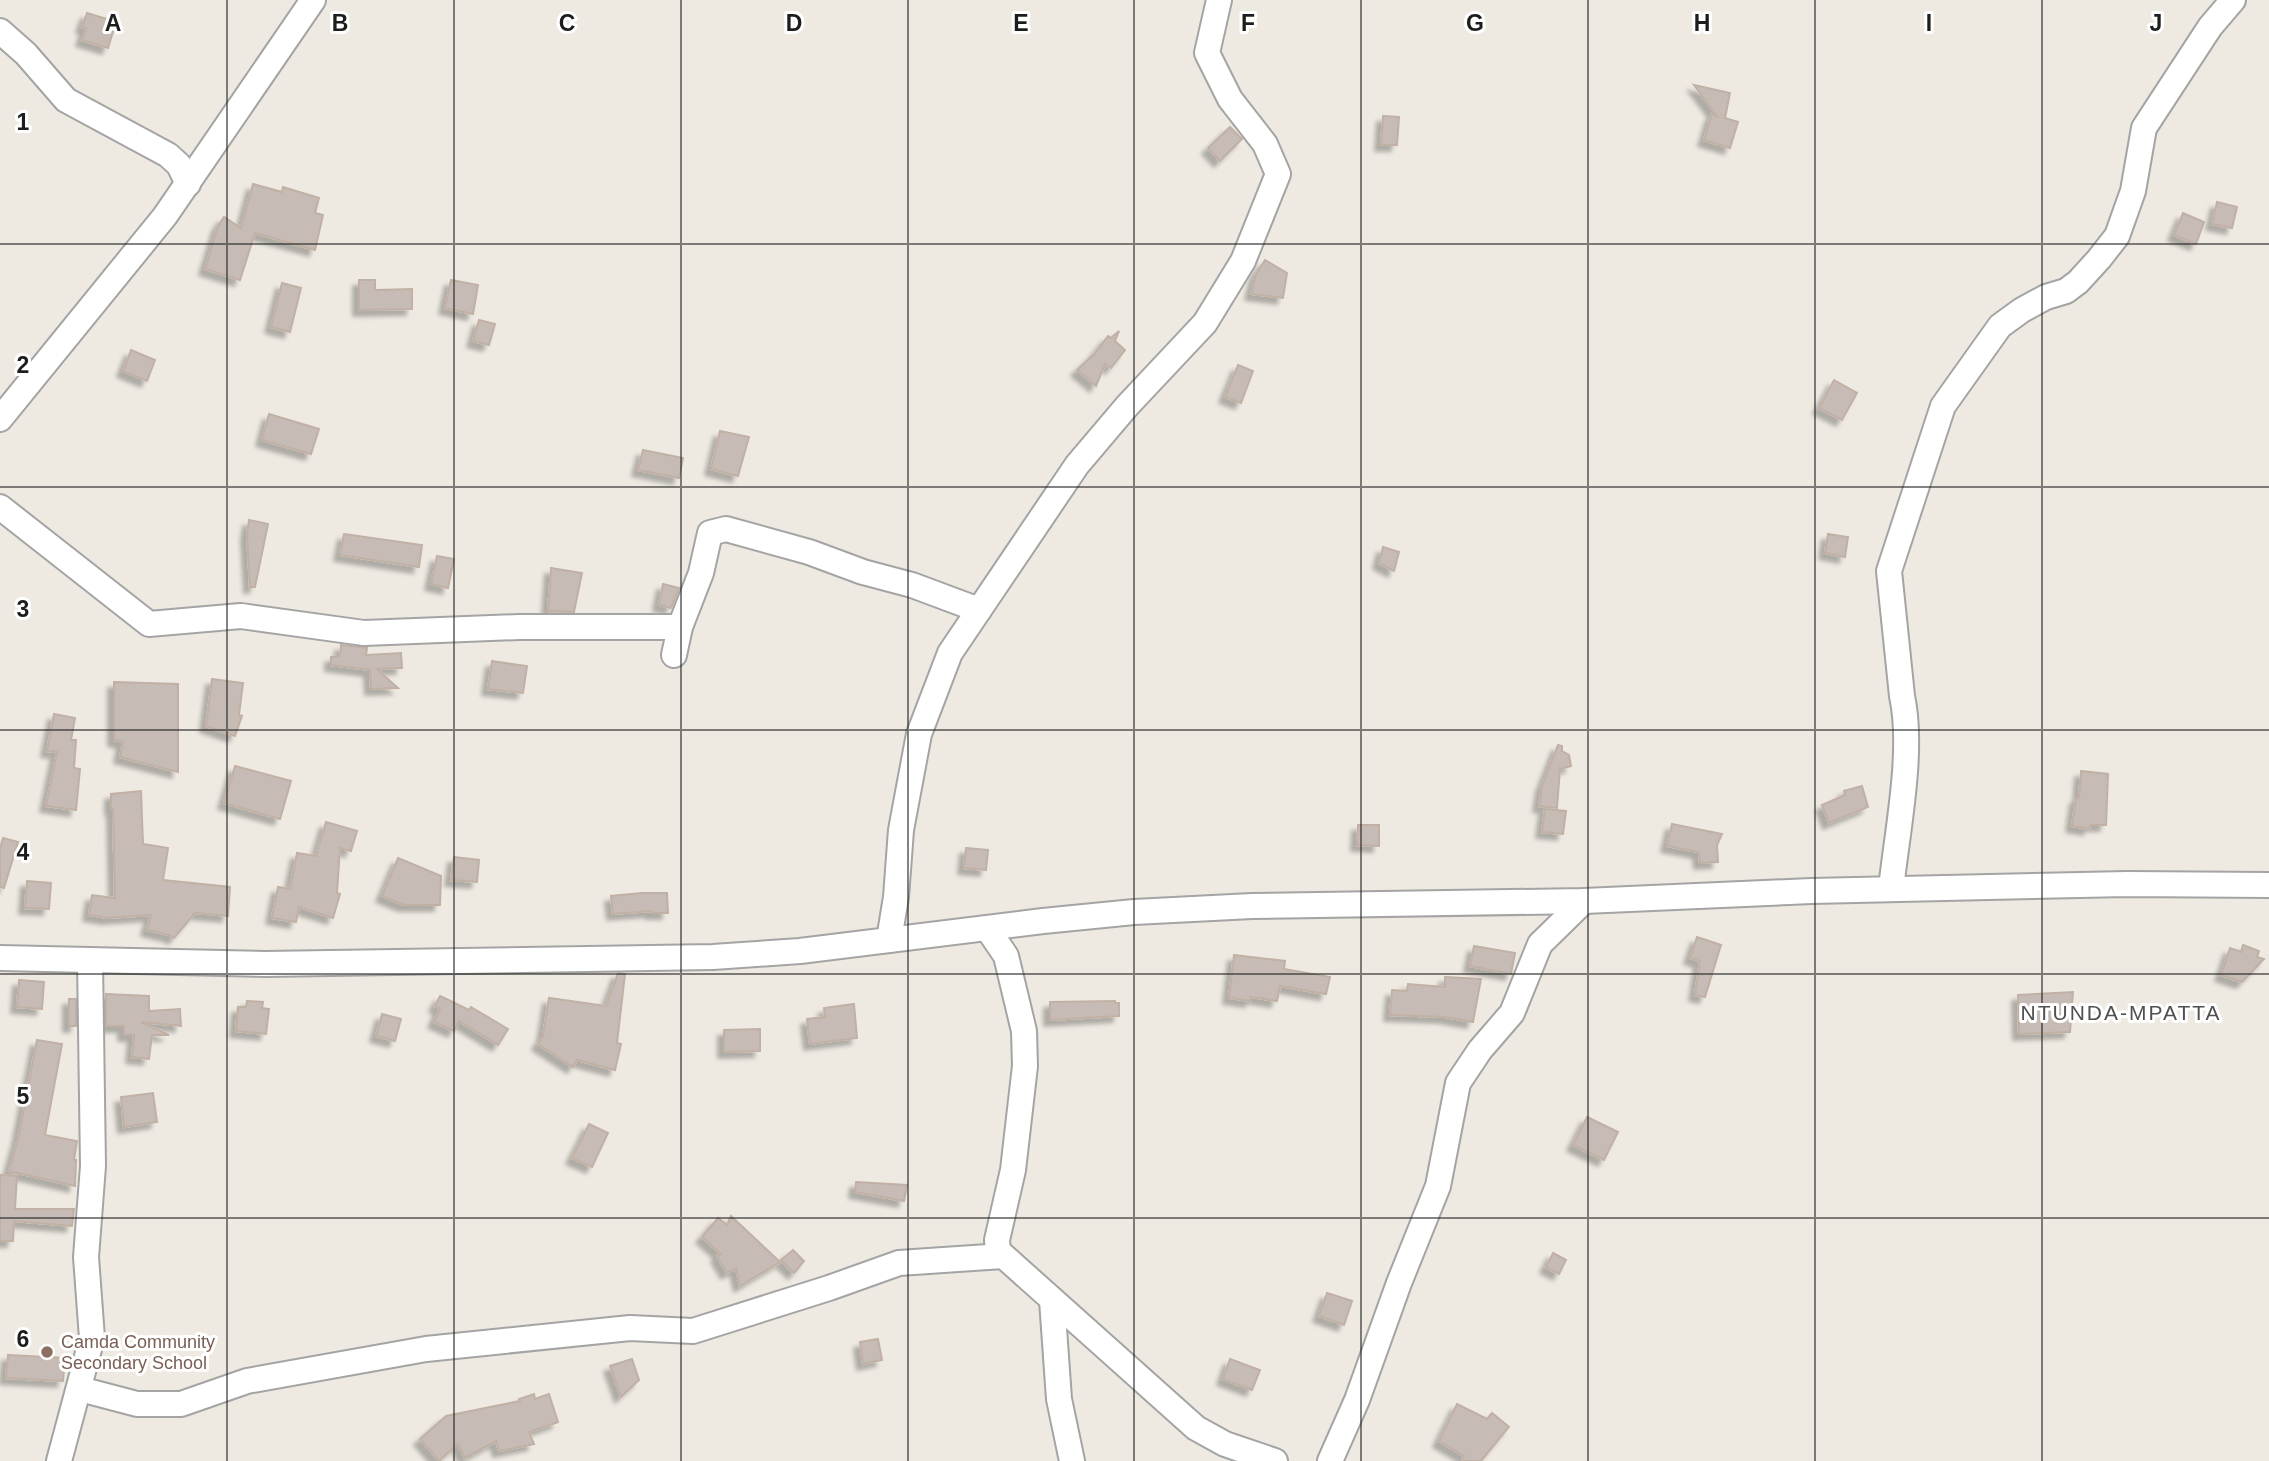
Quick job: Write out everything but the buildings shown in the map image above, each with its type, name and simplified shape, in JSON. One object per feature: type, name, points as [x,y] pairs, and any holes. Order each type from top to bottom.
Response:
[{"type":"street","points":[[0,419],[147,240],[313,0]]},
{"type":"street","points":[[889,940],[896,897],[901,830],[919,734],[950,653],[1077,466],[1127,406],[1205,323],[1243,261],[1278,174],[1265,144],[1230,99],[1207,53],[1219,0]]},
{"type":"street","points":[[1891,890],[1905,762],[1906,716],[1889,572],[1943,406],[2000,326],[2022,310],[2046,297],[2066,291],[2078,282],[2117,236],[2133,191],[2144,128],[2210,27],[2233,0]]},
{"type":"street","points":[[0,31],[26,54],[66,100],[167,155],[179,165],[188,184]]},
{"type":"street","points":[[0,507],[149,624],[241,616],[364,633],[519,627],[680,627]]},
{"type":"street","points":[[674,655],[680,627],[701,573],[710,533],[726,528],[912,585],[979,610]]},
{"type":"street","points":[[0,958],[265,964],[713,957],[800,951],[1134,912],[1252,905],[1584,901],[2127,884],[2269,886]]},
{"type":"street","points":[[1330,1461],[1357,1400],[1399,1283],[1438,1186],[1458,1083],[1479,1050],[1512,1013],[1540,944],[1584,901]]},
{"type":"street","points":[[987,928],[1006,956],[1024,1031],[1025,1066],[1013,1170],[997,1240],[998,1251],[1196,1428],[1225,1444],[1275,1461]]},
{"type":"street","points":[[60,1461],[92,1338],[86,1258],[93,1166],[90,960]]},
{"type":"street","points":[[80,1389],[137,1405],[181,1404],[247,1381],[426,1349],[630,1328],[693,1331],[899,1264],[1003,1256]]},
{"type":"street","points":[[1052,1300],[1059,1399],[1072,1461]]},
{"type":"place","name":"Camda Community Secondary School","points":[[47,1352]]},
{"type":"district","name":"NTUNDA-MPATTA","points":[[2121,1013]]}]
